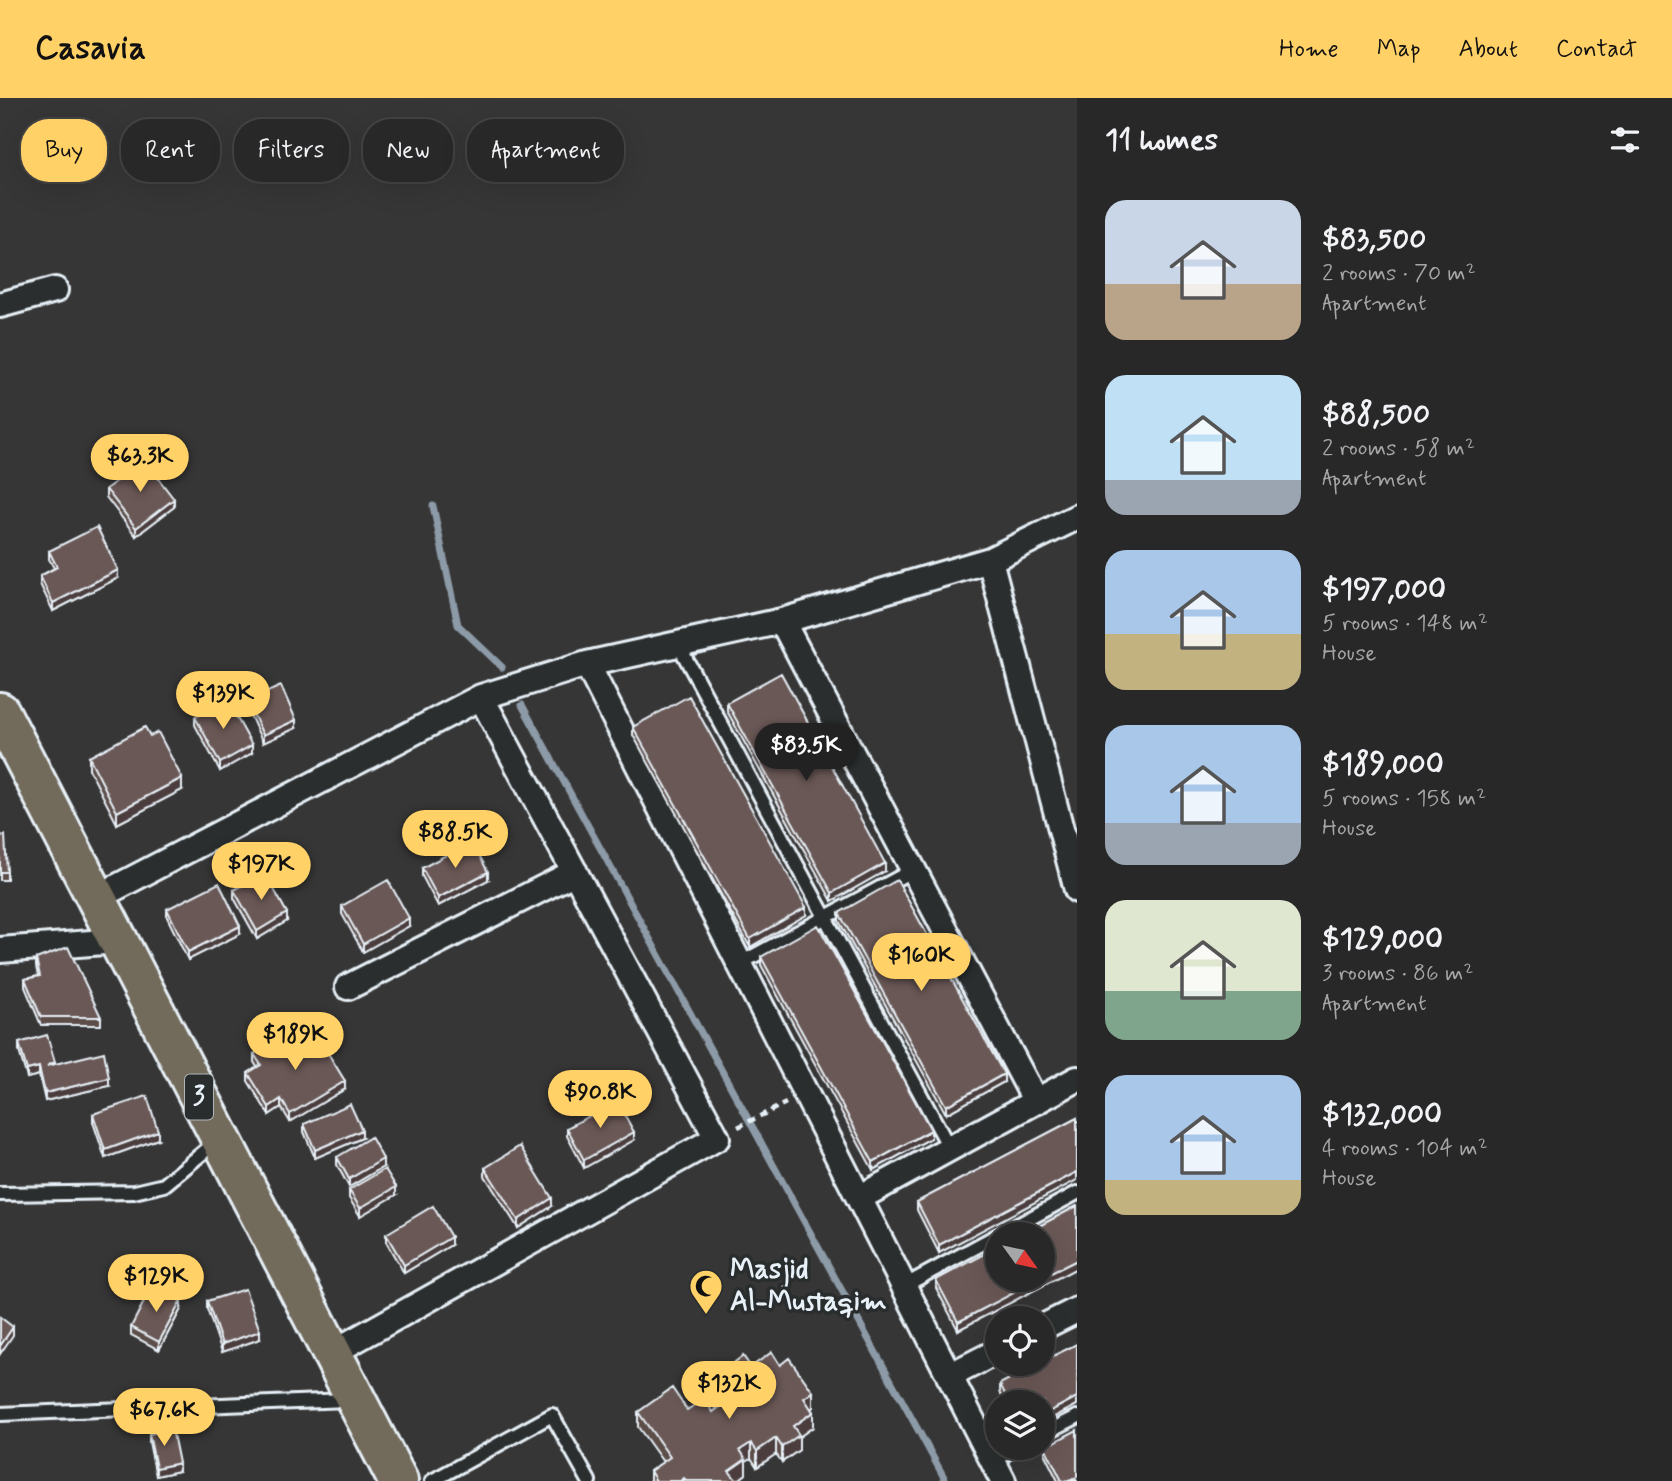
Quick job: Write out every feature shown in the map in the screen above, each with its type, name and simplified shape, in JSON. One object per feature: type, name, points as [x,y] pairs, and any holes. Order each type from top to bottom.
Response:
[{"type":"highway","name":"3","points":[[0,712],[398,1481]]},
{"type":"street","points":[[0,305],[55,290]]},
{"type":"street","points":[[96,898],[481,697],[587,664],[782,621],[990,560],[1077,517]]},
{"type":"street","points":[[990,560],[1077,890]]},
{"type":"street","points":[[782,621],[1036,1102]]},
{"type":"street","points":[[587,664],[998,1471]]},
{"type":"street","points":[[332,1353],[717,1138],[481,697]]},
{"type":"street","points":[[348,987],[575,872]]},
{"type":"street","points":[[0,950],[117,942]]},
{"type":"street","points":[[859,1198],[1077,1079]]},
{"type":"street","points":[[1055,1321],[1077,1310]]},
{"type":"street","points":[[949,1376],[985,1358]]},
{"type":"lane","points":[[678,644],[950,1149]]},
{"type":"lane","points":[[739,964],[913,870]]},
{"type":"lane","points":[[0,1194],[134,1192],[164,1185],[220,1139]]},
{"type":"lane","points":[[1023,1222],[1077,1193]]},
{"type":"lane","points":[[904,1286],[985,1243]]},
{"type":"lane","points":[[0,1414],[356,1400]]},
{"type":"lane","points":[[432,1481],[552,1415],[589,1481]]},
{"type":"lane","points":[[1055,1428],[1077,1417]]},
{"type":"path","points":[[717,1138],[805,1093]]},
{"type":"building","points":[[144,460],[174,499],[136,528],[106,489]]},
{"type":"building","points":[[97,527],[118,570],[53,603],[40,576],[57,567],[49,551]]},
{"type":"building","points":[[781,673],[885,863],[832,893],[727,703]]},
{"type":"building","points":[[281,686],[296,720],[263,735],[247,701]]},
{"type":"building","points":[[689,696],[806,907],[750,939],[633,727]]},
{"type":"building","points":[[227,700],[252,745],[220,763],[195,717]]},
{"type":"building","points":[[145,727],[150,736],[158,732],[182,778],[117,812],[89,757]]},
{"type":"building","points":[[5,835],[7,872],[0,872],[0,836]]},
{"type":"building","points":[[472,841],[488,872],[438,898],[422,868]]},
{"type":"building","points":[[265,873],[287,913],[257,931],[234,890]]},
{"type":"building","points":[[388,880],[409,918],[363,944],[342,906]]},
{"type":"building","points":[[897,880],[1004,1074],[946,1106],[839,913]]},
{"type":"building","points":[[219,883],[240,926],[188,952],[167,909]]},
{"type":"building","points":[[818,925],[931,1130],[873,1162],[761,957]]},
{"type":"building","points":[[68,947],[101,1017],[41,1017],[25,979],[40,976],[36,959]]},
{"type":"building","points":[[315,1032],[345,1081],[290,1114],[281,1099],[269,1107],[248,1073],[261,1065],[254,1054],[289,1033],[295,1044]]},
{"type":"building","points":[[47,1035],[55,1062],[47,1066],[104,1052],[109,1078],[45,1093],[39,1067],[27,1070],[19,1043]]},
{"type":"building","points":[[147,1096],[158,1131],[105,1150],[93,1114]]},
{"type":"building","points":[[617,1101],[634,1132],[584,1160],[567,1128]]},
{"type":"building","points":[[350,1104],[362,1130],[315,1150],[304,1124]]},
{"type":"building","points":[[1077,1118],[1077,1172],[939,1245],[917,1202]]},
{"type":"building","points":[[371,1137],[383,1159],[349,1179],[337,1157]]},
{"type":"building","points":[[520,1146],[552,1198],[518,1220],[485,1168]]},
{"type":"building","points":[[385,1169],[396,1187],[360,1208],[349,1190]]},
{"type":"building","points":[[433,1206],[451,1237],[404,1265],[386,1234]]},
{"type":"building","points":[[1077,1206],[1077,1260],[1055,1271],[1055,1222],[1047,1222]]},
{"type":"building","points":[[985,1254],[985,1292],[1015,1292],[958,1322],[936,1280]]},
{"type":"building","points":[[152,1286],[181,1301],[159,1342],[131,1327]]},
{"type":"building","points":[[245,1289],[260,1331],[222,1344],[207,1301]]},
{"type":"building","points":[[0,1317],[13,1327],[0,1346]]},
{"type":"building","points":[[1077,1344],[1077,1397],[1055,1409],[1055,1390],[1003,1390],[1000,1384],[1015,1376],[1055,1376],[1055,1355]]},
{"type":"building","points":[[772,1352],[780,1365],[789,1358],[813,1392],[804,1398],[813,1412],[793,1426],[799,1435],[782,1447],[776,1438],[757,1451],[751,1443],[740,1450],[746,1459],[729,1471],[737,1481],[687,1481],[684,1478],[680,1481],[656,1481],[650,1471],[670,1457],[638,1412],[672,1388],[687,1410],[704,1399],[713,1412],[724,1404],[715,1392],[734,1379],[727,1368],[743,1356],[751,1367]]},
{"type":"building","points":[[172,1429],[179,1463],[156,1468],[149,1434]]},
{"type":"building","points":[[1077,1430],[1077,1477],[1069,1481],[1062,1481],[1052,1460],[1055,1460],[1055,1442]]},
{"type":"waterway","points":[[433,506],[458,625],[502,667]]},
{"type":"waterway","points":[[522,705],[946,1481]]},
{"type":"place","name":"Masjid Al-Mustaqim","points":[[706,1316]]}]
